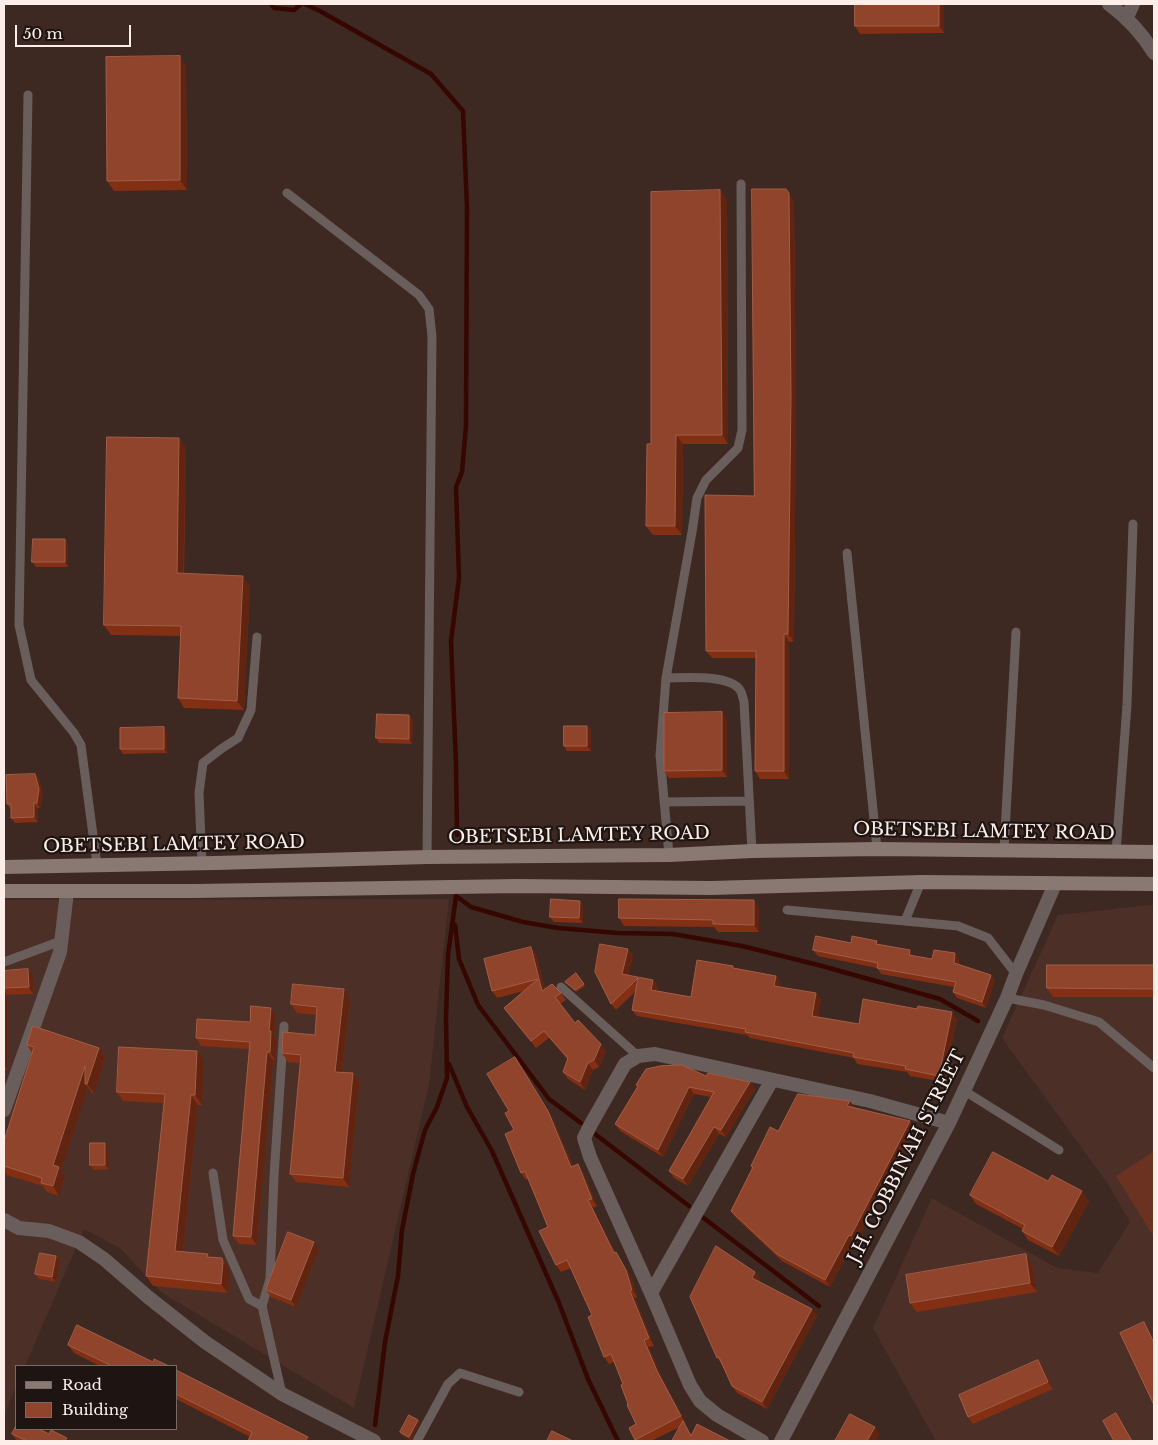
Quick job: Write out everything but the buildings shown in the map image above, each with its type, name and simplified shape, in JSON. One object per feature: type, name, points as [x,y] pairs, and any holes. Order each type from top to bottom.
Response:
[{"type":"main road","name":"OBETSEBI LAMTEY ROAD","points":[[4,867],[202,864],[427,857],[669,855],[877,848],[1154,852]]},
{"type":"main road","points":[[4,891],[67,892],[517,886],[711,888],[921,882],[1154,884]]},
{"type":"street","points":[[1109,4],[1126,17],[1144,36],[1154,53]]},
{"type":"street","points":[[1126,17],[1133,4]]},
{"type":"street","name":"J.H. COBBINAH STREET","points":[[781,1441],[949,1123],[1008,998],[1016,974],[1055,884]]},
{"type":"street","points":[[4,1110],[60,952],[67,892]]},
{"type":"street","points":[[762,1441],[717,1415],[700,1401],[690,1384],[590,1157],[584,1138],[625,1064],[638,1056],[655,1054],[870,1102],[949,1123]]},
{"type":"street","points":[[651,1293],[772,1080]]},
{"type":"street","points":[[4,1220],[19,1228],[49,1231],[79,1242],[104,1258],[148,1297],[205,1342],[282,1394],[374,1441]]},
{"type":"lane","points":[[28,94],[19,625],[31,680],[74,733],[81,745],[97,865]]},
{"type":"lane","points":[[669,855],[660,755],[666,678],[697,498],[706,480],[738,448],[742,430],[741,184]]},
{"type":"lane","points":[[287,193],[420,295],[429,309],[432,346],[427,857]]},
{"type":"lane","points":[[1116,852],[1127,705],[1133,524]]},
{"type":"lane","points":[[847,553],[877,848]]},
{"type":"lane","points":[[1004,850],[1016,632]]},
{"type":"lane","points":[[202,864],[199,793],[204,764],[220,749],[238,738],[251,710],[257,637]]},
{"type":"lane","points":[[666,678],[716,678],[728,681],[740,690],[744,702],[752,851]]},
{"type":"lane","points":[[664,802],[749,800]]},
{"type":"lane","points":[[905,920],[921,882]]},
{"type":"lane","points":[[787,910],[958,926],[988,938],[1016,974]]},
{"type":"lane","points":[[4,962],[61,941]]},
{"type":"lane","points":[[561,987],[638,1056]]},
{"type":"lane","points":[[1008,998],[1044,1005],[1099,1022],[1154,1068]]},
{"type":"lane","points":[[282,1394],[262,1306],[270,1279],[274,1176],[284,1026]]},
{"type":"lane","points":[[964,1090],[1059,1150]]},
{"type":"lane","points":[[213,1173],[223,1240],[248,1299],[262,1306]]},
{"type":"lane","points":[[417,1441],[448,1384],[460,1373],[519,1392]]},
{"type":"shaded area","points":[[449,899],[429,1084],[354,1408],[161,1292],[121,1249],[84,1229],[25,1365],[15,1365],[15,1388],[4,1415],[4,900]]},
{"type":"shaded area","points":[[1154,905],[1154,1441],[936,1441],[873,1328],[932,1198],[1057,1268],[1098,1273],[1130,1222],[1108,1184],[1002,1038],[1058,915]]},
{"type":"shaded area","points":[[1154,1151],[1154,1237],[1116,1176]]},
{"type":"waterway","points":[[271,4],[274,8],[294,10],[301,4]]},
{"type":"waterway","points":[[305,4],[431,74],[463,111],[467,208],[466,426],[462,472],[456,487],[459,578],[451,641],[457,835]]},
{"type":"waterway","points":[[456,896],[471,907],[523,922],[558,928],[618,933],[673,934],[742,946],[940,999],[978,1021]]},
{"type":"waterway","points":[[375,1425],[385,1342],[398,1276],[402,1230],[413,1174],[425,1130],[437,1107],[447,1078],[448,955],[456,896]]},
{"type":"waterway","points":[[455,925],[459,959],[478,1005],[549,1099],[581,1123]]},
{"type":"waterway","points":[[449,1064],[467,1107],[492,1151],[559,1303],[588,1379],[618,1441]]},
{"type":"waterway","points":[[595,1134],[689,1206]]},
{"type":"waterway","points":[[701,1216],[819,1306]]}]
